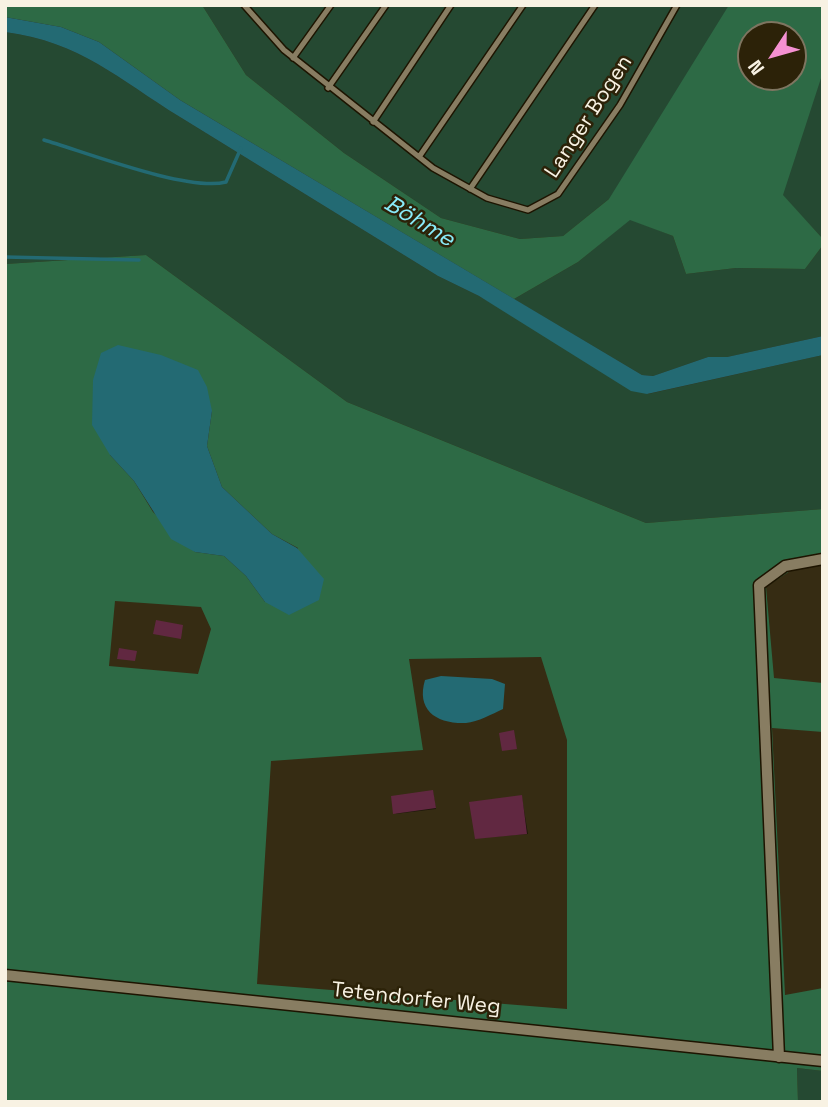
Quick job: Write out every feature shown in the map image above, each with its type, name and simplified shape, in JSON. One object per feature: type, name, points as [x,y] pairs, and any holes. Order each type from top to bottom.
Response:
[{"type":"street","points":[[779,1056],[759,586],[785,566],[823,559]]},
{"type":"street","name":"Tetendorfer Weg","points":[[5,975],[823,1061]]},
{"type":"lane","name":"Langer Bogen","points":[[244,5],[293,58],[419,157],[487,198],[528,210],[558,194],[620,105],[677,5]]},
{"type":"lane","points":[[248,12],[253,5]]},
{"type":"lane","points":[[293,58],[331,5]]},
{"type":"lane","points":[[328,88],[386,5]]},
{"type":"lane","points":[[373,122],[451,5]]},
{"type":"lane","points":[[419,157],[523,5]]},
{"type":"lane","points":[[470,189],[595,5]]},
{"type":"green space","points":[[5,5],[202,5],[246,75],[344,153],[441,218],[520,239],[563,236],[609,199],[729,5],[823,5],[823,72],[783,195],[823,239],[823,245],[805,269],[736,268],[686,274],[673,236],[630,220],[578,262],[514,299],[180,100],[99,42],[61,27],[5,17]]},
{"type":"green space","points":[[202,5],[823,5],[823,239],[783,196],[609,199],[563,236],[520,239],[441,218],[344,153],[246,75]]},
{"type":"green space","points":[[5,32],[56,44],[98,64],[438,276],[479,296],[648,394],[823,355],[823,509],[646,523],[347,402],[146,255],[5,264]]},
{"type":"green space","points":[[630,219],[673,236],[686,274],[736,268],[805,269],[823,245],[823,336],[727,357],[708,357],[653,376],[642,375],[514,299],[578,262]]},
{"type":"green space","points":[[146,255],[347,402],[646,523],[823,509],[823,565],[793,569],[766,587],[774,678],[823,683],[823,732],[772,728],[785,995],[823,988],[823,1071],[797,1068],[798,1102],[5,1102],[5,264]],"holes":[[[212,411],[207,446],[222,487],[272,534],[298,548],[265,602],[246,576],[224,556],[195,552],[153,512],[134,481],[110,455]],[[115,601],[201,607],[211,629],[198,674],[109,666]],[[541,657],[567,740],[567,1009],[257,984],[271,761],[423,750],[409,659]]]},
{"type":"green space","points":[[797,1068],[823,1071],[823,1102],[798,1102]]},
{"type":"water","points":[[5,17],[61,27],[99,42],[180,100],[642,375],[653,376],[708,357],[727,357],[823,336],[823,355],[647,394],[631,391],[479,296],[438,276],[98,64],[56,44],[5,32]]},
{"type":"water","points":[[118,345],[161,355],[198,370],[207,387],[212,411],[207,446],[222,487],[272,534],[297,548],[324,579],[319,600],[289,615],[265,602],[246,576],[224,556],[195,552],[171,539],[134,481],[110,455],[92,425],[93,380],[101,353]]},
{"type":"water","points":[[441,676],[492,679],[505,684],[503,709],[466,723],[437,718],[426,707],[423,691],[425,680]]},
{"type":"building","points":[[156,620],[183,625],[181,639],[153,634]]},
{"type":"building","points":[[119,648],[137,651],[135,661],[117,659]]},
{"type":"building","points":[[514,730],[517,749],[502,751],[499,733]]},
{"type":"building","points":[[433,790],[436,808],[393,814],[391,796]]},
{"type":"building","points":[[522,795],[527,834],[475,839],[469,802]]},
{"type":"waterway","points":[[44,140],[163,176],[209,184],[226,182],[241,148]]},
{"type":"waterway","points":[[5,257],[139,260]]},
{"type":"water label","name":"Böhme","points":[[419,222]]}]
